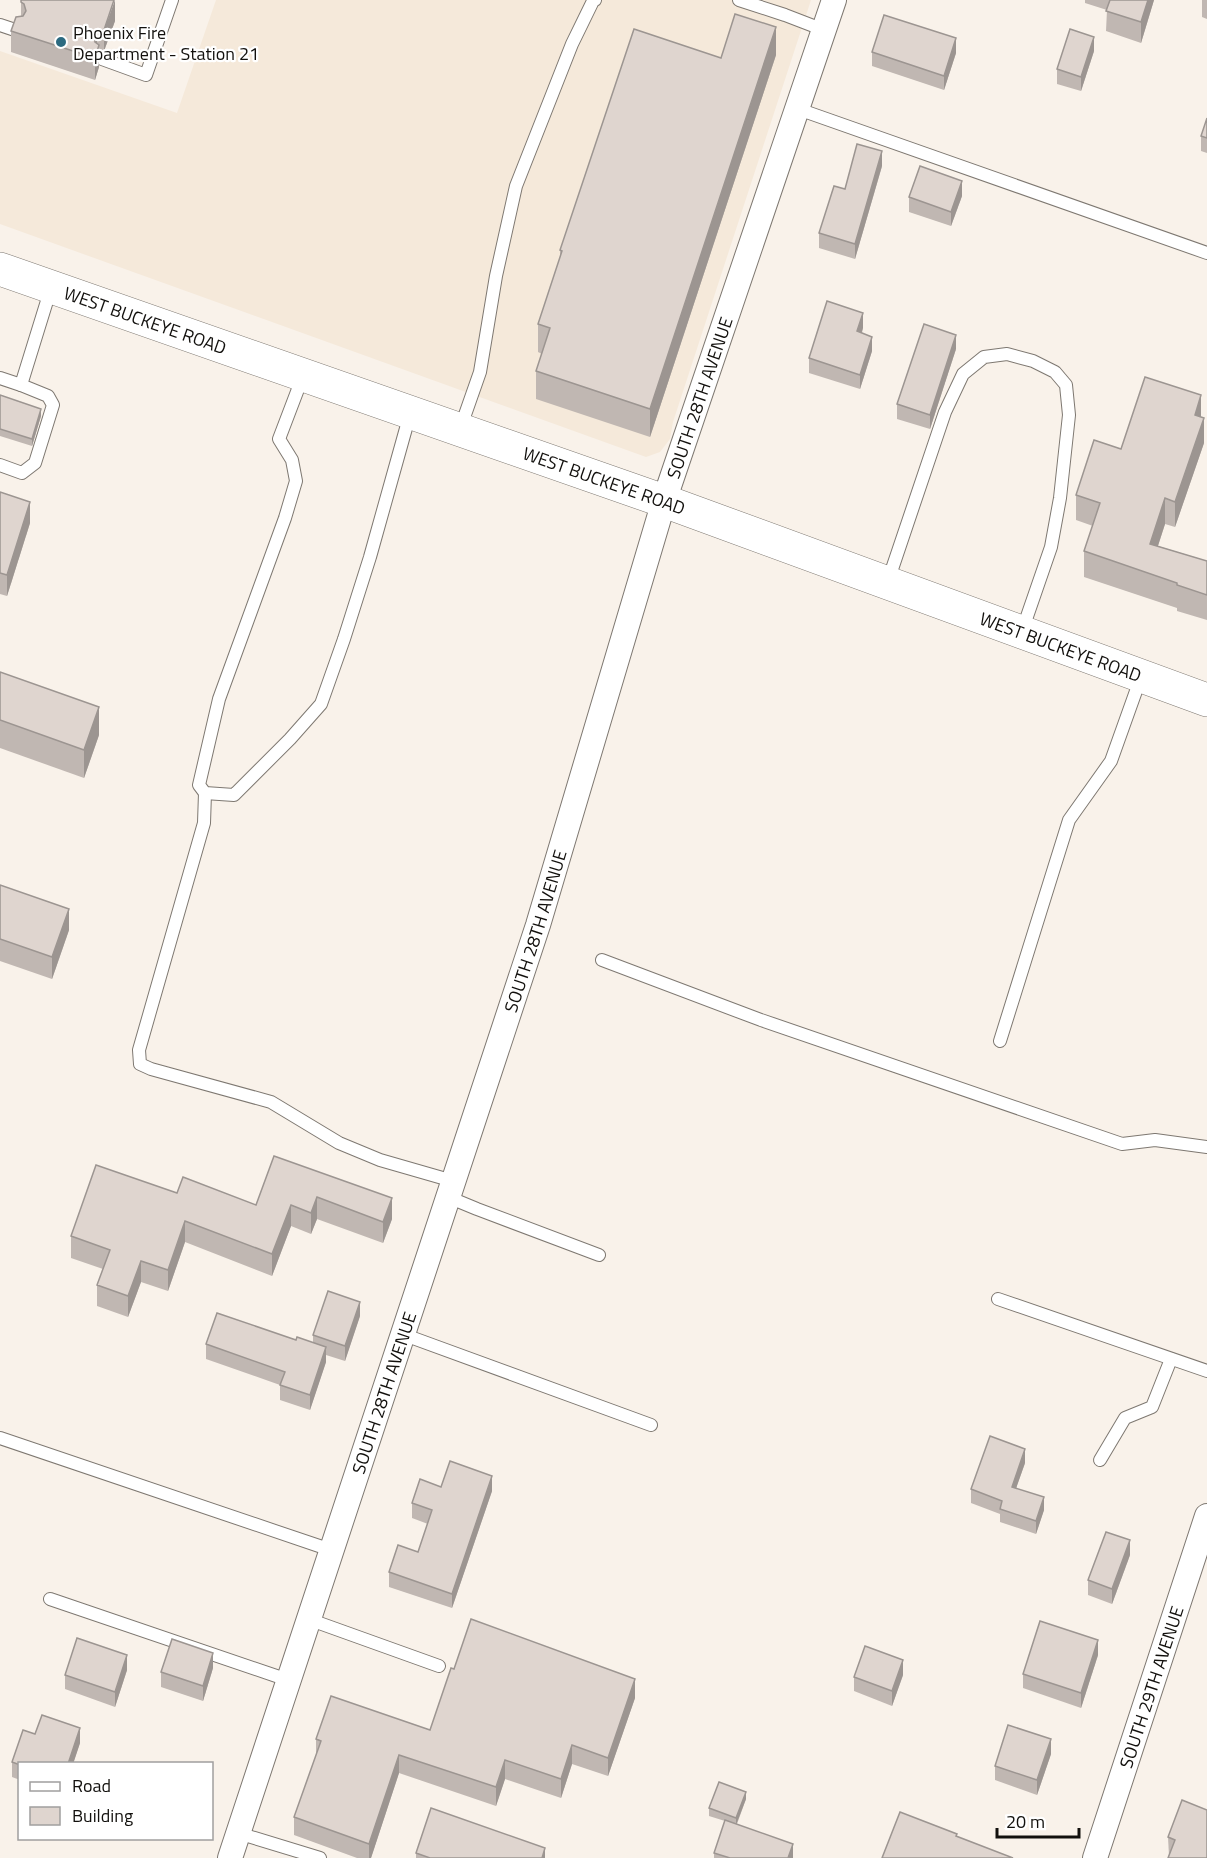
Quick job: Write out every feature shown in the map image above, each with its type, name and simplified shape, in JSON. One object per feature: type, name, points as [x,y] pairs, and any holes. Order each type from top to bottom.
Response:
[{"type":"main road","name":"WEST BUCKEYE ROAD","points":[[0,269],[664,501],[1207,700]]},
{"type":"street","name":"SOUTH 28TH AVENUE","points":[[230,1858],[538,925],[664,501],[834,0]]},
{"type":"street","name":"SOUTH 29TH AVENUE","points":[[1095,1858],[1207,1516]]},
{"type":"lane","points":[[102,59],[146,75],[172,0]]},
{"type":"lane","points":[[460,430],[480,372],[496,276],[516,186],[572,44],[595,0]]},
{"type":"lane","points":[[739,0],[824,30]]},
{"type":"lane","points":[[0,25],[18,31]]},
{"type":"lane","points":[[798,109],[1207,253]]},
{"type":"lane","points":[[21,385],[51,287]]},
{"type":"lane","points":[[887,583],[945,411],[963,374],[984,357],[1007,354],[1033,361],[1055,372],[1066,385],[1069,415],[1060,498],[1051,547],[1021,632]]},
{"type":"lane","points":[[303,375],[279,439],[292,460],[296,481],[285,518],[219,699],[199,785],[205,793],[204,822],[138,1050],[140,1064],[271,1102],[339,1143],[450,1189],[477,1209],[599,1255]]},
{"type":"lane","points":[[0,378],[48,396],[53,405],[35,463],[22,473],[0,465]]},
{"type":"lane","points":[[205,793],[234,795],[321,704],[370,557],[410,413]]},
{"type":"lane","points":[[1000,1041],[1070,820],[1111,761],[1142,676]]},
{"type":"lane","points":[[602,960],[761,1020],[1122,1144],[1155,1140],[1207,1147]]},
{"type":"lane","points":[[998,1299],[1207,1371]]},
{"type":"lane","points":[[402,1334],[651,1425]]},
{"type":"lane","points":[[1100,1460],[1125,1418],[1152,1407],[1171,1359]]},
{"type":"lane","points":[[0,1438],[331,1550]]},
{"type":"lane","points":[[50,1599],[288,1680]]},
{"type":"lane","points":[[308,1619],[440,1666]]},
{"type":"lane","points":[[238,1833],[320,1858]]},
{"type":"shaded area","points":[[216,0],[811,0],[673,422],[670,439],[660,452],[646,457],[0,224],[0,51],[177,113]]},
{"type":"building","name":"Phoenix Fire Department - Station 21","points":[[21,0],[114,0],[104,30],[97,31],[94,35],[95,42],[99,45],[95,58],[11,31],[16,17],[23,16],[26,11]]},
{"type":"building","points":[[1110,0],[1148,0],[1141,22],[1106,11]]},
{"type":"building","points":[[735,14],[776,27],[650,409],[536,371],[550,328],[538,324],[562,251],[560,250],[634,29],[721,58]]},
{"type":"building","points":[[884,15],[956,38],[944,76],[872,52]]},
{"type":"building","points":[[1070,29],[1094,37],[1081,77],[1057,69]]},
{"type":"building","points":[[1207,118],[1207,138],[1201,136]]},
{"type":"building","points":[[857,144],[882,151],[855,244],[819,233],[834,186],[845,189]]},
{"type":"building","points":[[920,166],[962,181],[951,212],[909,197]]},
{"type":"building","points":[[827,301],[863,313],[857,331],[872,337],[860,375],[809,358]]},
{"type":"building","points":[[924,324],[956,335],[930,415],[897,404]]},
{"type":"building","points":[[1145,377],[1201,395],[1195,415],[1204,418],[1175,502],[1165,498],[1150,544],[1207,561],[1207,595],[1084,551],[1100,503],[1076,495],[1094,440],[1121,449]]},
{"type":"building","points":[[0,395],[41,409],[32,439],[0,429]]},
{"type":"building","points":[[0,492],[30,502],[7,575],[0,573]]},
{"type":"building","points":[[0,672],[99,707],[84,750],[0,720]]},
{"type":"building","points":[[0,885],[69,909],[52,957],[0,939]]},
{"type":"building","points":[[274,1156],[392,1198],[383,1222],[317,1197],[311,1213],[291,1205],[272,1254],[185,1221],[168,1270],[141,1261],[128,1296],[97,1285],[110,1250],[71,1236],[96,1165],[177,1193],[183,1177],[256,1205]]},
{"type":"building","points":[[328,1291],[360,1302],[345,1346],[313,1335]]},
{"type":"building","points":[[217,1313],[296,1340],[297,1337],[326,1347],[310,1395],[280,1385],[285,1372],[206,1344]]},
{"type":"building","points":[[990,1436],[1025,1449],[1012,1487],[1044,1497],[1036,1521],[1000,1509],[1002,1501],[971,1489]]},
{"type":"building","points":[[450,1461],[492,1476],[452,1594],[389,1572],[398,1545],[418,1552],[432,1510],[412,1503],[420,1479],[441,1487]]},
{"type":"building","points":[[1106,1532],[1130,1540],[1112,1589],[1088,1580]]},
{"type":"building","points":[[471,1619],[635,1679],[608,1758],[572,1745],[561,1779],[505,1760],[496,1787],[399,1755],[369,1844],[294,1817],[321,1741],[316,1739],[331,1696],[430,1730]]},
{"type":"building","points":[[1040,1621],[1098,1640],[1081,1693],[1023,1674]]},
{"type":"building","points":[[77,1638],[127,1655],[115,1692],[65,1675]]},
{"type":"building","points":[[172,1639],[213,1653],[203,1686],[161,1672]]},
{"type":"building","points":[[865,1646],[903,1660],[892,1691],[854,1677]]},
{"type":"building","points":[[42,1715],[80,1728],[69,1762],[18,1762],[18,1764],[12,1762],[23,1730],[35,1734]]},
{"type":"building","points":[[1008,1725],[1051,1739],[1037,1780],[995,1766]]},
{"type":"building","points":[[719,1782],[746,1792],[736,1818],[709,1808]]},
{"type":"building","points":[[1182,1800],[1207,1810],[1207,1858],[1168,1858],[1175,1840],[1168,1837]]},
{"type":"building","points":[[431,1808],[545,1848],[542,1858],[430,1858],[416,1853]]},
{"type":"building","points":[[900,1812],[957,1834],[956,1836],[1013,1858],[882,1858]]},
{"type":"building","points":[[725,1820],[793,1844],[788,1858],[730,1858],[714,1853]]},
{"type":"place","name":"Phoenix Fire Department - Station 21","points":[[61,42]]}]
